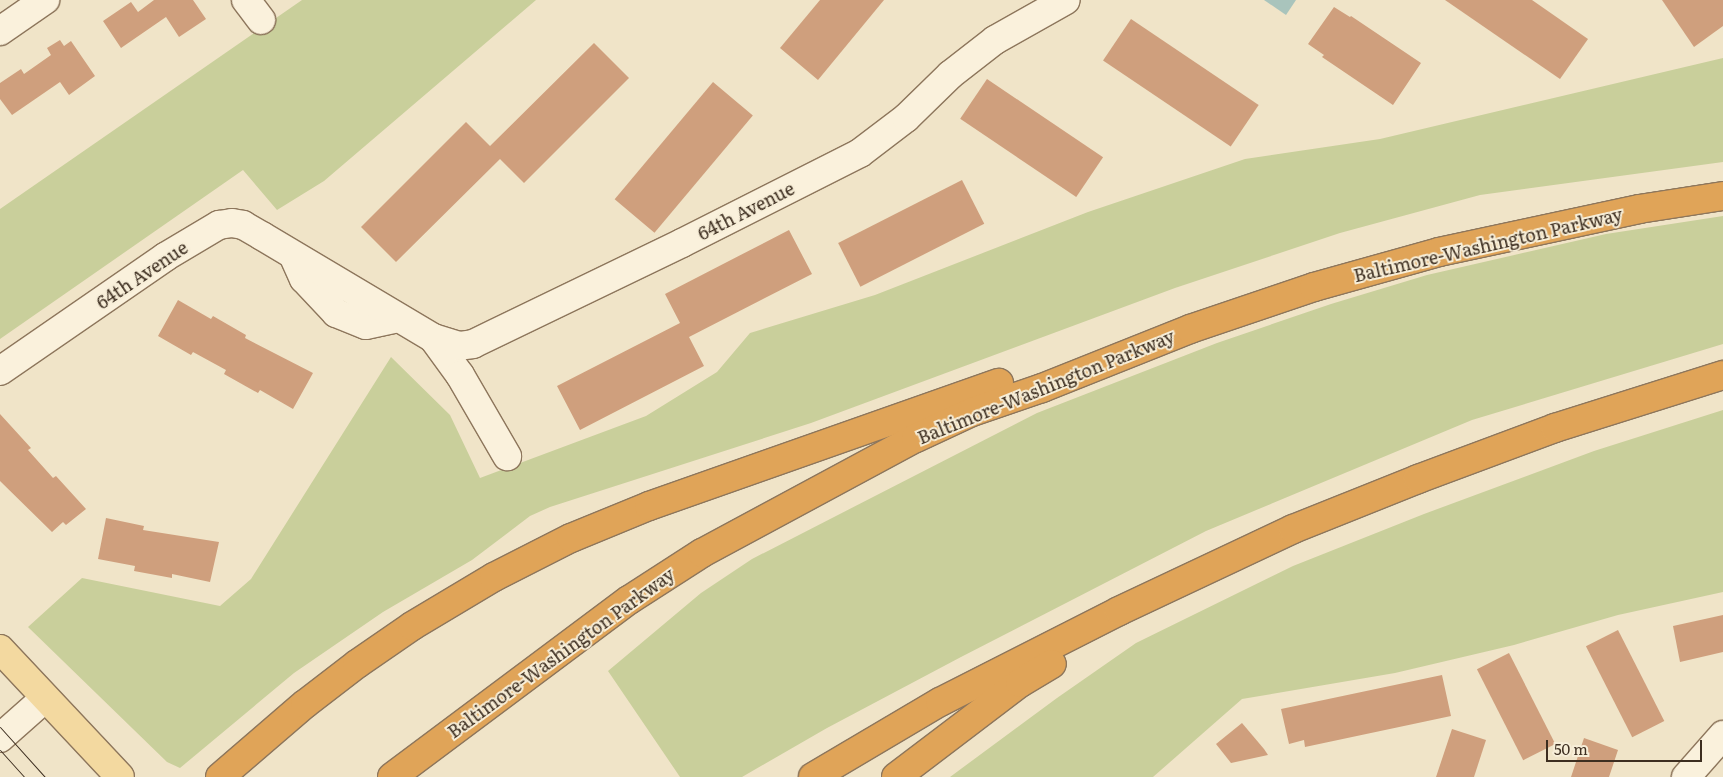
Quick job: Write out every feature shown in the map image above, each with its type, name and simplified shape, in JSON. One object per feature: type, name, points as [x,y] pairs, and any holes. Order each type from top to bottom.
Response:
[{"type":"highway","name":"Baltimore-Washington Parkway","points":[[392,777],[629,600],[702,553],[916,438],[972,412],[1042,388],[1190,329],[1314,287],[1439,252],[1639,209],[1723,196]]},
{"type":"highway","points":[[220,777],[305,704],[356,664],[412,626],[494,577],[571,538],[712,482],[1001,382],[1190,329]]},
{"type":"highway","points":[[813,777],[940,702],[1211,566],[1293,529],[1418,479],[1555,428],[1723,375]]},
{"type":"highway","points":[[896,777],[1020,683],[1211,566]]},
{"type":"main road","points":[[0,649],[120,777]]},
{"type":"street","points":[[0,31],[45,0]]},
{"type":"street","name":"64th Avenue","points":[[0,371],[165,257],[219,225],[243,225],[292,253],[304,279],[336,313],[366,325],[398,318],[433,338],[459,346],[473,344],[682,244],[855,155],[906,118],[950,75],[995,40],[1066,0]]},
{"type":"street","points":[[433,338],[460,375],[507,456]]},
{"type":"street","points":[[0,738],[44,698]]},
{"type":"street","points":[[1686,777],[1723,735]]},
{"type":"green space","points":[[302,0],[536,0],[324,181],[277,210],[243,170],[0,339],[0,209]]},
{"type":"green space","points":[[1723,58],[1723,162],[1480,195],[1340,233],[1175,288],[811,423],[550,507],[530,516],[472,560],[383,612],[294,673],[180,768],[167,762],[28,627],[82,578],[220,606],[251,579],[391,357],[450,415],[480,478],[646,416],[717,372],[750,333],[875,295],[1088,212],[1245,159],[1380,139]]},
{"type":"green space","points":[[1723,216],[1723,344],[1472,420],[1206,531],[827,728],[742,777],[680,777],[608,671],[701,593],[752,559],[1037,413],[1217,343],[1331,304],[1427,275],[1606,234]]},
{"type":"green space","points":[[1723,410],[1723,592],[1618,615],[1514,645],[1395,673],[1242,699],[1153,777],[950,777],[1057,698],[1136,643],[1293,566],[1424,514],[1594,451]]},
{"type":"water","points":[[1264,0],[1296,0],[1286,15]]},
{"type":"building","points":[[154,0],[193,0],[206,19],[179,37],[166,17],[121,48],[103,21],[131,2],[138,12]]},
{"type":"building","points":[[820,0],[884,0],[818,80],[780,48]]},
{"type":"building","points":[[1445,0],[1532,0],[1588,39],[1560,79]]},
{"type":"building","points":[[1662,0],[1723,0],[1723,26],[1694,47]]},
{"type":"building","points":[[1334,7],[1351,16],[1421,63],[1393,105],[1322,57],[1324,55],[1308,44]]},
{"type":"building","points":[[1131,19],[1259,105],[1231,147],[1103,60]]},
{"type":"building","points":[[60,40],[64,46],[71,41],[95,76],[69,95],[60,82],[12,115],[0,99],[0,83],[21,69],[24,74],[51,55],[47,48]]},
{"type":"building","points":[[594,43],[629,78],[524,183],[500,159],[396,262],[361,227],[466,122],[490,146]]},
{"type":"building","points":[[987,79],[1103,157],[1076,197],[960,119]]},
{"type":"building","points":[[713,82],[753,115],[654,233],[615,199]]},
{"type":"building","points":[[962,180],[984,224],[860,287],[838,243]]},
{"type":"building","points":[[789,230],[812,274],[689,337],[704,366],[580,430],[557,386],[680,323],[665,294]]},
{"type":"building","points":[[178,300],[211,319],[213,316],[246,335],[245,338],[313,373],[293,409],[260,390],[258,393],[224,374],[226,370],[193,352],[191,355],[158,336]]},
{"type":"building","points":[[0,414],[31,448],[28,450],[53,478],[56,476],[86,509],[66,525],[63,522],[52,532],[0,481]]},
{"type":"building","points":[[106,518],[144,526],[143,530],[219,542],[210,582],[172,574],[172,578],[134,571],[135,566],[98,559]]},
{"type":"building","points":[[1723,615],[1723,652],[1680,662],[1673,626]]},
{"type":"building","points":[[1618,630],[1664,721],[1632,737],[1586,646]]},
{"type":"building","points":[[1509,653],[1555,744],[1523,760],[1477,669]]},
{"type":"building","points":[[1442,675],[1451,716],[1305,747],[1304,740],[1289,744],[1281,709]]},
{"type":"building","points":[[1242,723],[1268,755],[1231,763],[1216,744]]},
{"type":"building","points":[[1452,729],[1486,740],[1474,777],[1436,777]]},
{"type":"building","points":[[1584,738],[1618,750],[1609,777],[1571,777]]},
{"type":"tram line","points":[[0,727],[45,777]]},
{"type":"tram line","points":[[0,750],[24,777]]}]
